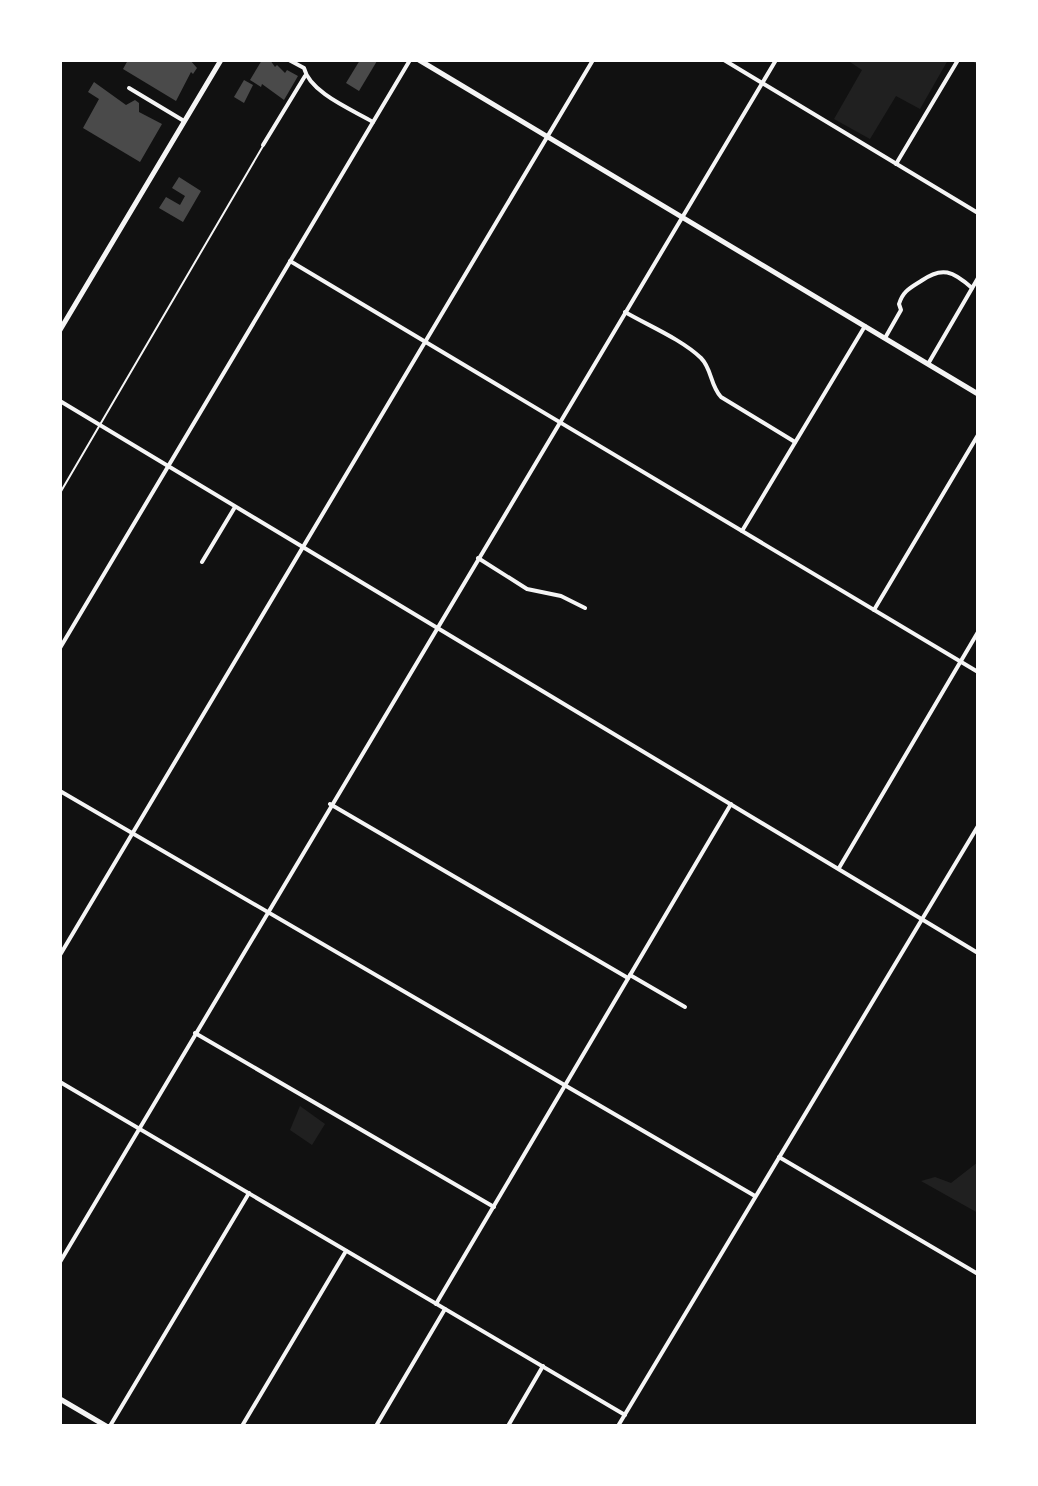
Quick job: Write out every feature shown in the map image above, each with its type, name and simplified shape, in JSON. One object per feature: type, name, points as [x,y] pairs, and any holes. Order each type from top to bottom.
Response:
[{"type":"main road","points":[[60,330],[221,60]]},
{"type":"main road","points":[[419,60],[978,394]]},
{"type":"main road","points":[[60,1399],[108,1426]]},
{"type":"street","points":[[263,145],[305,76],[304,68],[289,60]]},
{"type":"street","points":[[60,648],[410,60]]},
{"type":"street","points":[[60,955],[593,60]]},
{"type":"street","points":[[724,60],[978,213]]},
{"type":"street","points":[[60,1262],[266,911],[776,60]]},
{"type":"street","points":[[896,164],[958,60]]},
{"type":"street","points":[[305,76],[373,122]]},
{"type":"street","points":[[129,88],[184,121]]},
{"type":"street","points":[[290,261],[978,672]]},
{"type":"street","points":[[885,338],[901,310],[899,304],[904,291],[933,272],[948,271],[972,288]]},
{"type":"street","points":[[928,364],[978,278]]},
{"type":"street","points":[[625,312],[697,355],[706,365],[713,386],[721,397],[795,442]]},
{"type":"street","points":[[742,531],[865,326]]},
{"type":"street","points":[[60,401],[978,953]]},
{"type":"street","points":[[874,610],[978,435]]},
{"type":"street","points":[[202,562],[235,507]]},
{"type":"street","points":[[478,558],[527,589],[561,596],[585,608]]},
{"type":"street","points":[[838,869],[978,632]]},
{"type":"street","points":[[60,791],[755,1196]]},
{"type":"street","points":[[330,804],[685,1007]]},
{"type":"street","points":[[436,1304],[731,804]]},
{"type":"street","points":[[618,1426],[978,826]]},
{"type":"street","points":[[195,1033],[494,1207]]},
{"type":"street","points":[[60,1082],[625,1415]]},
{"type":"street","points":[[779,1157],[978,1274]]},
{"type":"street","points":[[108,1426],[249,1193]]},
{"type":"street","points":[[242,1426],[346,1251]]},
{"type":"street","points":[[376,1426],[445,1309]]},
{"type":"street","points":[[508,1426],[543,1366]]},
{"type":"lane","points":[[60,493],[263,145]]},
{"type":"shaded area","points":[[847,60],[948,60],[920,109],[896,96],[870,139],[834,119],[862,70]]},
{"type":"shaded area","points":[[300,1106],[325,1124],[312,1145],[290,1130]]},
{"type":"shaded area","points":[[978,1162],[978,1213],[921,1181],[935,1177],[951,1183]]},
{"type":"building","points":[[128,60],[190,60],[197,68],[193,74],[191,72],[176,101],[123,69]]},
{"type":"building","points":[[262,60],[270,60],[285,73],[287,70],[298,76],[284,100],[262,84],[261,87],[250,80]]},
{"type":"building","points":[[360,60],[377,61],[359,91],[346,83]]},
{"type":"building","points":[[244,80],[253,85],[244,103],[234,97]]},
{"type":"building","points":[[94,82],[126,105],[135,100],[139,103],[139,112],[162,124],[140,162],[83,128],[99,99],[88,92]]},
{"type":"building","points":[[179,177],[201,191],[183,222],[159,208],[166,197],[180,205],[185,196],[172,188]]},
{"type":"waterway","points":[[973,60],[978,64]]}]
